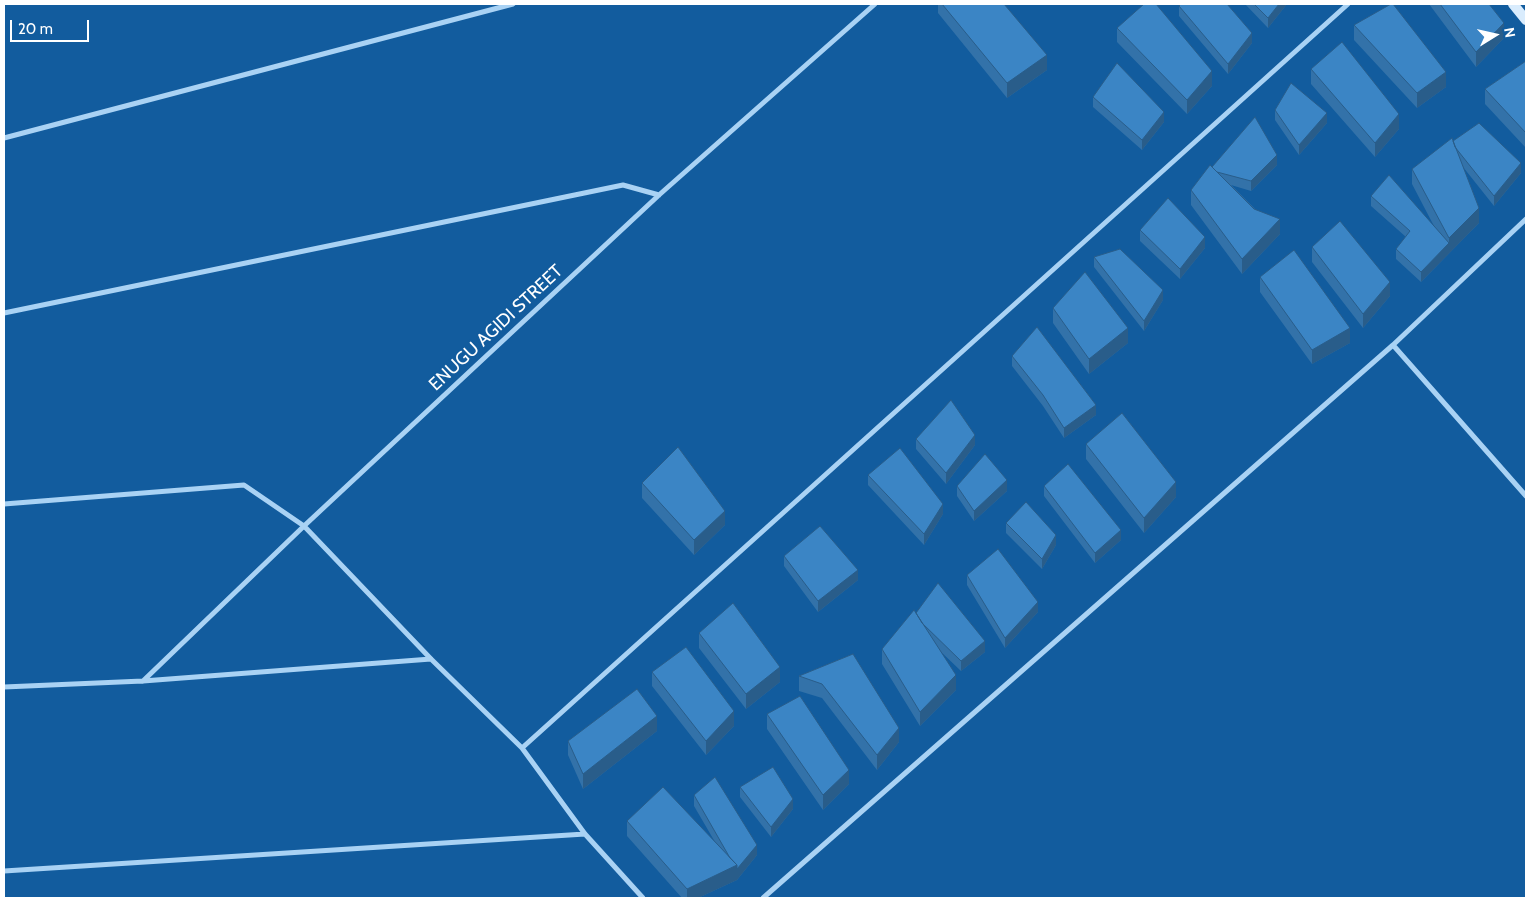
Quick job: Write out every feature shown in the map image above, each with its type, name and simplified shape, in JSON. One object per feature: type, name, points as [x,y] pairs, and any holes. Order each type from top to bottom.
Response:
[{"type":"street","points":[[4,138],[513,4]]},
{"type":"street","name":"ENUGU AGIDI STREET","points":[[143,681],[304,526],[659,194],[875,4]]},
{"type":"street","points":[[522,748],[1348,4]]},
{"type":"street","points":[[1513,4],[1526,20]]},
{"type":"street","points":[[4,313],[622,185],[659,194]]},
{"type":"street","points":[[763,898],[1393,345],[1526,219]]},
{"type":"street","points":[[1393,345],[1526,496]]},
{"type":"street","points":[[4,504],[244,484],[304,526],[431,659],[522,748],[585,834],[643,898]]},
{"type":"street","points":[[4,687],[143,681],[431,659]]},
{"type":"street","points":[[4,871],[585,834]]},
{"type":"building","points":[[942,4],[1004,4],[1047,55],[1007,83]]},
{"type":"building","points":[[1144,4],[1156,4],[1212,71],[1187,100],[1117,28]]},
{"type":"building","points":[[1181,4],[1227,4],[1252,33],[1228,64],[1179,6]]},
{"type":"building","points":[[1254,4],[1279,4],[1268,18]]},
{"type":"building","points":[[1393,4],[1446,72],[1417,93],[1354,25]]},
{"type":"building","points":[[1440,4],[1489,4],[1504,23],[1476,52]]},
{"type":"building","points":[[1342,42],[1399,114],[1375,143],[1311,69]]},
{"type":"building","points":[[1526,61],[1526,133],[1485,89]]},
{"type":"building","points":[[1117,63],[1164,112],[1142,140],[1093,97]]},
{"type":"building","points":[[1291,83],[1327,113],[1299,145],[1275,110]]},
{"type":"building","points":[[1255,117],[1277,155],[1251,181],[1217,172],[1212,167]]},
{"type":"building","points":[[1479,123],[1521,163],[1494,196],[1455,147],[1453,141]]},
{"type":"building","points":[[1452,138],[1479,208],[1449,238],[1412,169]]},
{"type":"building","points":[[1210,165],[1254,209],[1280,219],[1242,259],[1191,190]]},
{"type":"building","points":[[1389,175],[1449,243],[1421,272],[1396,249],[1410,231],[1371,196]]},
{"type":"building","points":[[1168,198],[1205,237],[1180,269],[1140,230]]},
{"type":"building","points":[[1340,221],[1390,282],[1363,314],[1312,247]]},
{"type":"building","points":[[1120,249],[1163,290],[1144,321],[1094,257]]},
{"type":"building","points":[[1294,250],[1350,328],[1312,350],[1260,277]]},
{"type":"building","points":[[1085,272],[1128,328],[1089,359],[1053,308]]},
{"type":"building","points":[[1037,327],[1096,405],[1064,428],[1043,395],[1012,356]]},
{"type":"building","points":[[951,400],[975,435],[946,473],[916,439]]},
{"type":"building","points":[[1122,413],[1176,482],[1144,518],[1086,444]]},
{"type":"building","points":[[678,447],[725,511],[694,540],[642,483]]},
{"type":"building","points":[[900,448],[943,504],[924,534],[868,475]]},
{"type":"building","points":[[985,454],[1007,480],[974,511],[957,486]]},
{"type":"building","points":[[1068,464],[1121,530],[1095,553],[1044,486]]},
{"type":"building","points":[[1026,502],[1056,535],[1042,559],[1006,523]]},
{"type":"building","points":[[820,526],[858,570],[818,601],[784,556]]},
{"type":"building","points":[[998,549],[1038,602],[1005,638],[967,575]]},
{"type":"building","points":[[938,583],[985,641],[961,661],[922,623],[916,613]]},
{"type":"building","points":[[733,603],[780,667],[746,694],[699,633]]},
{"type":"building","points":[[914,610],[956,675],[920,712],[882,649]]},
{"type":"building","points":[[686,647],[734,711],[706,741],[652,672]]},
{"type":"building","points":[[853,654],[899,728],[877,755],[822,684],[799,676]]},
{"type":"building","points":[[637,689],[657,716],[583,774],[568,741]]},
{"type":"building","points":[[800,696],[849,770],[823,795],[767,714]]},
{"type":"building","points":[[773,767],[793,799],[771,827],[740,787]]},
{"type":"building","points":[[715,777],[757,845],[737,869],[737,865],[730,858],[694,795]]},
{"type":"building","points":[[663,787],[737,865],[687,889],[627,821]]}]
